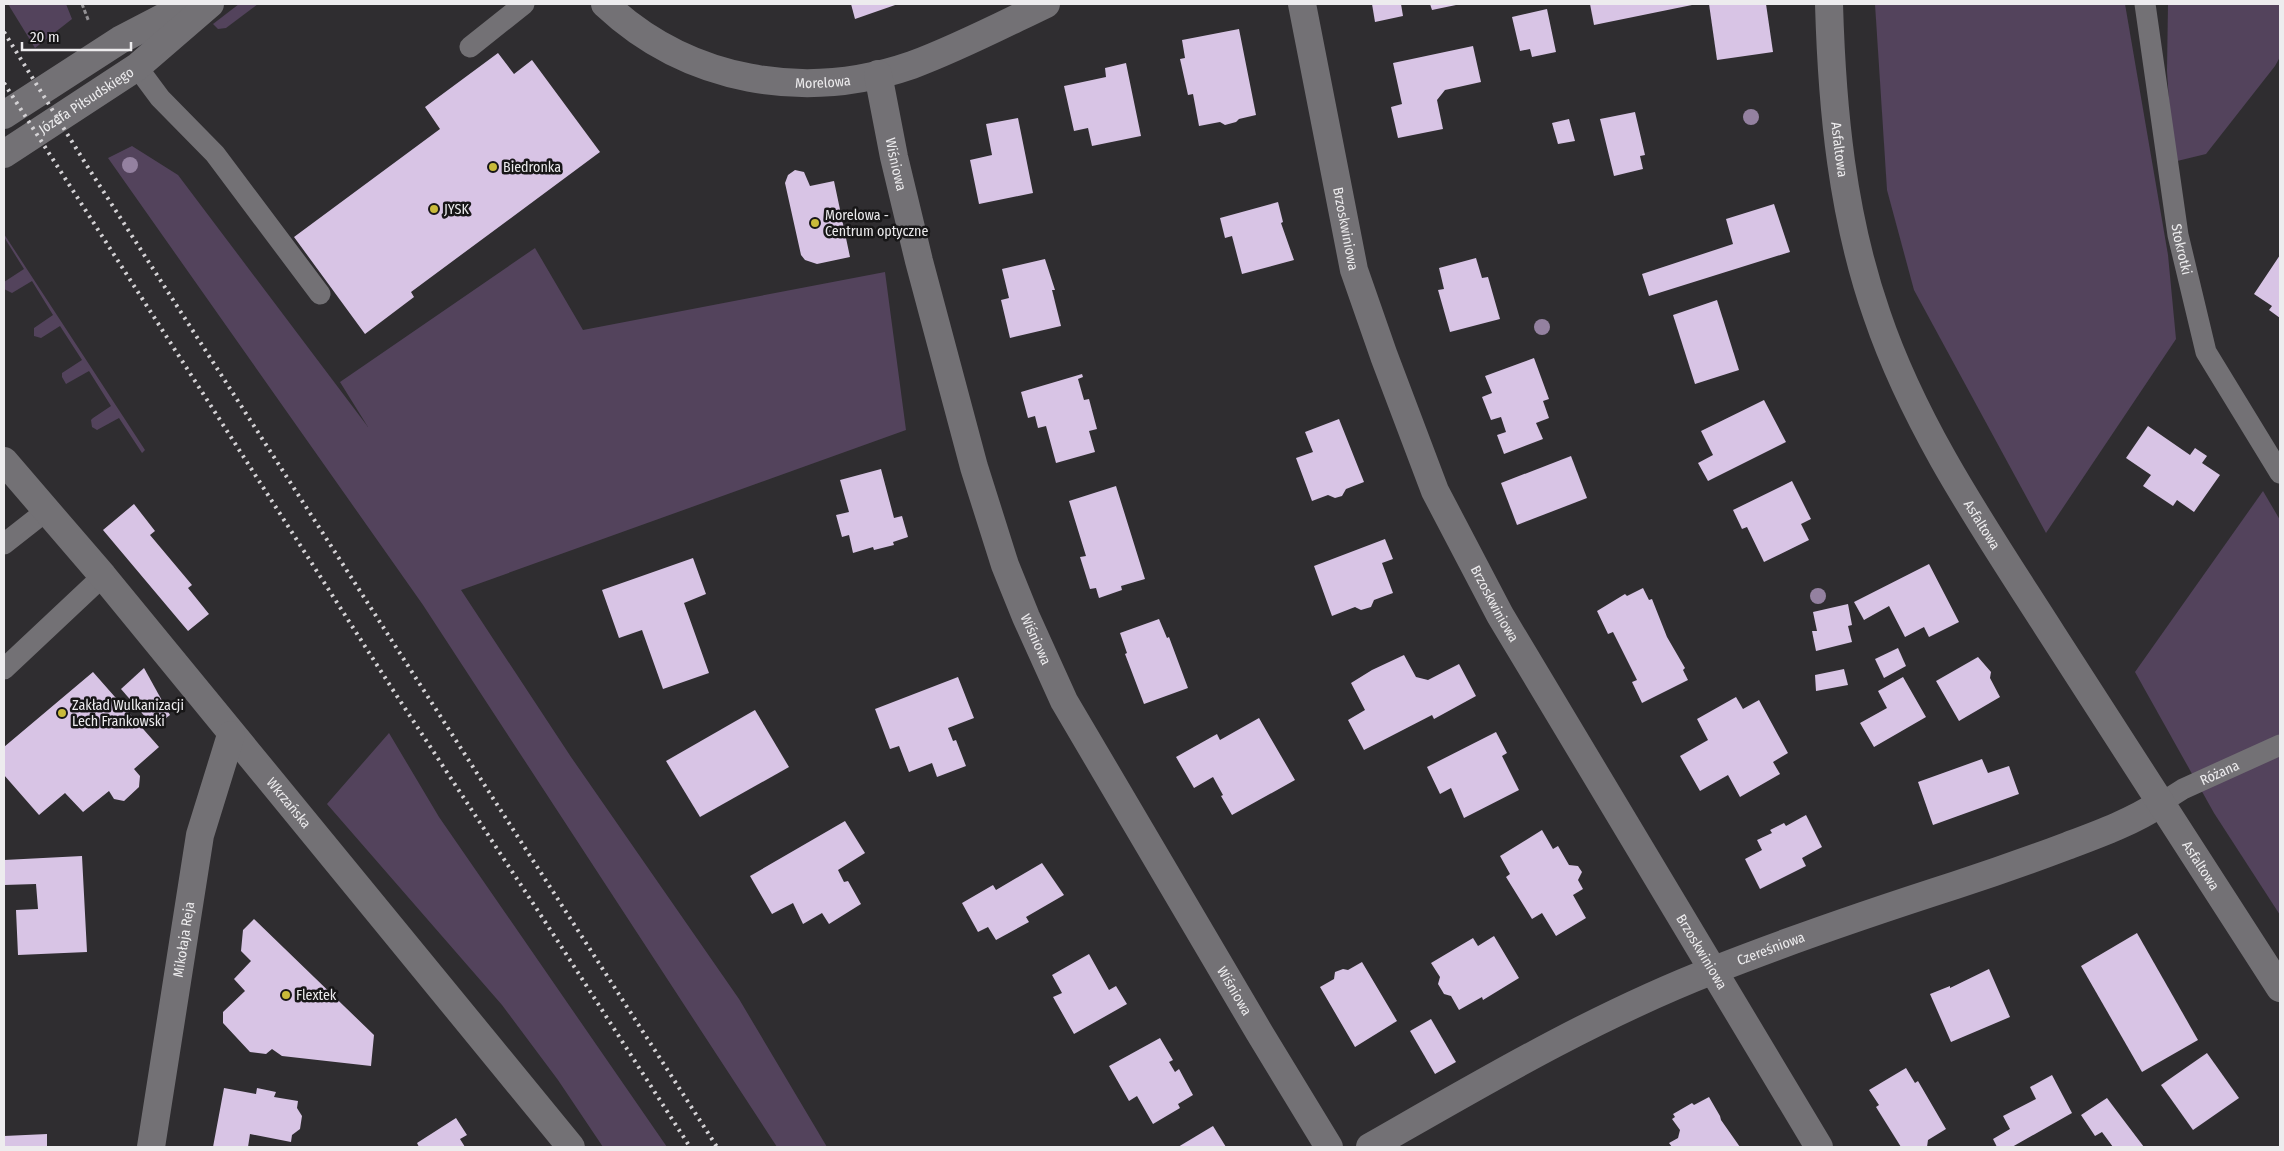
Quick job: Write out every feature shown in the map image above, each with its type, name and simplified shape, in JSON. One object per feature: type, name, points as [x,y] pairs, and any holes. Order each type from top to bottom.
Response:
[{"type":"street","points":[[4,115],[120,40],[189,4]]},
{"type":"street","name":"Józefa Piłsudskiego","points":[[4,154],[137,67],[210,4]]},
{"type":"street","name":"Morelowa","points":[[605,4],[630,26],[653,41],[684,57],[749,79],[781,83],[817,83],[878,74],[941,54],[1046,4]]},
{"type":"street","name":"Brzoskwiniowa","points":[[1302,4],[1354,270],[1435,492],[1500,614],[1819,1147]]},
{"type":"street","name":"Asfaltowa","points":[[1830,4],[1836,122],[1846,192],[1867,284],[1897,367],[1926,430],[2025,592],[2280,988]]},
{"type":"street","name":"Wiśniowa","points":[[878,74],[894,157],[974,467],[1005,565],[1026,617],[1064,701],[1329,1147]]},
{"type":"street","name":"Wkrzańska","points":[[4,461],[102,576],[571,1147]]},
{"type":"street","name":"Mikołaja Reja","points":[[150,1147],[200,835],[231,734]]},
{"type":"street","name":"Czereśniowa","points":[[1370,1147],[1539,1050],[1622,1009],[1713,970],[1854,919],[2016,865],[2139,818],[2161,803]]},
{"type":"lane","points":[[470,47],[524,4]]},
{"type":"lane","name":"Stokrotki","points":[[2145,4],[2178,235],[2206,352],[2280,473]]},
{"type":"lane","points":[[137,67],[160,98],[216,154],[320,294]]},
{"type":"lane","points":[[4,544],[46,510]]},
{"type":"lane","points":[[4,669],[102,576]]},
{"type":"lane","name":"Różana","points":[[2161,803],[2183,789],[2280,745]]},
{"type":"path","points":[[82,4],[91,28]]},
{"type":"shaded area","points":[[8,4],[66,4],[72,19],[35,48]]},
{"type":"shaded area","points":[[239,4],[258,4],[226,28],[218,29],[213,24]]},
{"type":"shaded area","points":[[1875,4],[2125,4],[2168,255],[2176,339],[2046,533],[1914,290],[1887,190]]},
{"type":"shaded area","points":[[2168,4],[2280,4],[2280,57],[2275,66],[2206,154],[2173,162],[2167,71]]},
{"type":"shaded area","points":[[132,146],[178,175],[368,427],[340,382],[535,248],[583,330],[885,272],[906,430],[461,590],[571,757],[739,999],[827,1147],[777,1147],[423,605],[108,158]]},
{"type":"shaded area","points":[[4,234],[145,450],[142,453],[119,418],[97,430],[92,427],[91,420],[111,406],[89,371],[66,384],[62,373],[82,360],[60,326],[41,338],[34,336],[34,328],[53,315],[32,281],[12,293],[4,289],[4,282],[24,269]]},
{"type":"shaded area","points":[[2263,491],[2280,520],[2280,915],[2214,813],[2135,672]]},
{"type":"shaded area","points":[[389,733],[439,817],[667,1147],[603,1147],[558,1080],[502,1005],[327,804]]},
{"type":"building","points":[[851,4],[898,4],[855,19]]},
{"type":"building","points":[[1372,4],[1401,4],[1403,16],[1375,22]]},
{"type":"building","points":[[1430,4],[1456,4],[1456,5],[1432,10]]},
{"type":"building","points":[[1590,4],[1692,4],[1692,5],[1594,25]]},
{"type":"building","points":[[1709,4],[1766,4],[1773,52],[1717,60]]},
{"type":"building","points":[[1547,9],[1556,52],[1532,57],[1530,49],[1520,51],[1512,17]]},
{"type":"building","points":[[1239,29],[1256,115],[1225,125],[1220,122],[1199,126],[1193,94],[1188,95],[1180,59],[1185,58],[1182,40]]},
{"type":"building","points":[[1473,46],[1481,82],[1445,90],[1437,100],[1443,129],[1398,138],[1391,107],[1402,104],[1393,63]]},
{"type":"building","points":[[498,53],[514,74],[532,60],[600,152],[411,292],[414,297],[365,334],[294,237],[440,129],[425,107]]},
{"type":"building","points":[[1126,63],[1141,136],[1092,146],[1088,128],[1074,131],[1064,86],[1106,77],[1105,68]]},
{"type":"building","points":[[1635,112],[1645,155],[1640,156],[1643,169],[1614,176],[1600,119]]},
{"type":"building","points":[[1018,118],[1033,193],[979,204],[970,160],[992,155],[986,124]]},
{"type":"building","points":[[1569,119],[1575,141],[1558,144],[1552,123]]},
{"type":"building","points":[[795,170],[804,172],[810,186],[834,181],[850,257],[817,264],[805,260],[801,255],[785,183],[788,175]]},
{"type":"building","points":[[1278,202],[1283,222],[1281,223],[1294,260],[1242,274],[1232,236],[1225,238],[1220,218]]},
{"type":"building","points":[[1774,204],[1790,252],[1649,296],[1642,274],[1733,244],[1726,219]]},
{"type":"building","points":[[2280,255],[2280,318],[2269,310],[2272,306],[2254,294]]},
{"type":"building","points":[[1476,258],[1482,278],[1488,277],[1500,319],[1450,332],[1438,290],[1444,289],[1439,268]]},
{"type":"building","points":[[1045,259],[1055,290],[1052,290],[1061,326],[1010,338],[1001,300],[1009,298],[1002,269]]},
{"type":"building","points":[[1717,300],[1739,370],[1695,384],[1673,315]]},
{"type":"building","points":[[1534,358],[1549,399],[1543,401],[1549,418],[1536,423],[1543,439],[1504,454],[1497,435],[1506,432],[1501,417],[1491,420],[1482,397],[1492,393],[1485,376]]},
{"type":"building","points":[[1082,374],[1083,377],[1078,379],[1084,400],[1089,399],[1097,429],[1089,431],[1095,452],[1056,463],[1046,426],[1038,428],[1035,416],[1028,418],[1021,392]]},
{"type":"building","points":[[1764,400],[1786,442],[1708,481],[1698,463],[1713,455],[1701,431]]},
{"type":"building","points":[[1339,419],[1364,482],[1346,489],[1342,496],[1335,498],[1328,495],[1312,501],[1296,458],[1313,452],[1305,432]]},
{"type":"building","points":[[2148,426],[2190,455],[2195,448],[2207,456],[2202,463],[2220,475],[2194,512],[2177,500],[2173,506],[2143,486],[2151,475],[2126,458]]},
{"type":"building","points":[[1571,456],[1587,498],[1517,525],[1501,483]]},
{"type":"building","points":[[881,469],[894,518],[902,516],[908,537],[893,542],[894,545],[874,550],[873,547],[853,553],[849,535],[842,537],[836,515],[849,512],[840,480]]},
{"type":"building","points":[[1792,481],[1811,519],[1801,524],[1809,540],[1764,562],[1747,527],[1742,529],[1733,510]]},
{"type":"building","points":[[1116,486],[1145,579],[1121,586],[1122,590],[1099,598],[1096,588],[1090,589],[1080,557],[1086,556],[1069,501]]},
{"type":"building","points":[[134,504],[155,531],[150,535],[192,585],[188,588],[209,614],[188,631],[103,530]]},
{"type":"building","points":[[1385,539],[1393,559],[1382,563],[1393,593],[1374,600],[1371,607],[1361,610],[1355,607],[1332,616],[1314,566]]},
{"type":"building","points":[[693,558],[706,594],[684,603],[709,673],[663,689],[642,630],[619,638],[602,590]]},
{"type":"building","points":[[1929,564],[1959,622],[1929,637],[1924,627],[1905,637],[1889,606],[1864,620],[1854,602]]},
{"type":"building","points":[[1643,588],[1649,600],[1652,599],[1667,637],[1685,668],[1683,670],[1688,680],[1642,703],[1632,682],[1637,680],[1613,632],[1608,634],[1597,611],[1625,594],[1627,596]]},
{"type":"building","points":[[1848,604],[1852,625],[1848,626],[1852,642],[1816,651],[1812,631],[1817,631],[1813,612]]},
{"type":"building","points":[[1159,619],[1167,638],[1169,637],[1188,688],[1144,704],[1125,654],[1127,653],[1120,633]]},
{"type":"building","points":[[1898,648],[1906,666],[1884,678],[1875,659]]},
{"type":"building","points":[[1404,655],[1416,677],[1428,680],[1459,664],[1476,696],[1434,719],[1432,715],[1364,750],[1348,720],[1365,710],[1351,683],[1372,670]]},
{"type":"building","points":[[1978,657],[1991,672],[1990,678],[2000,697],[1959,721],[1936,681]]},
{"type":"building","points":[[144,668],[170,715],[154,727],[121,689]]},
{"type":"building","points":[[1844,669],[1848,685],[1816,691],[1815,675]]},
{"type":"building","points":[[93,672],[159,747],[134,769],[140,776],[139,787],[124,801],[114,799],[109,791],[83,812],[65,793],[39,815],[4,775],[4,747]]},
{"type":"building","points":[[958,677],[974,718],[948,728],[953,741],[956,740],[966,766],[937,777],[932,763],[909,772],[899,746],[890,749],[875,709]]},
{"type":"building","points":[[1903,677],[1926,717],[1874,747],[1860,723],[1887,708],[1878,691]]},
{"type":"building","points":[[1736,697],[1743,709],[1759,700],[1788,753],[1773,762],[1780,774],[1740,797],[1728,775],[1700,791],[1680,756],[1708,740],[1697,719]]},
{"type":"building","points":[[755,710],[789,767],[700,817],[666,761]]},
{"type":"building","points":[[1259,718],[1295,780],[1232,815],[1213,777],[1194,788],[1176,757],[1217,734],[1220,740]]},
{"type":"building","points":[[1496,732],[1507,753],[1502,756],[1519,790],[1464,818],[1451,788],[1440,794],[1427,767]]},
{"type":"building","points":[[1982,759],[1988,773],[2009,766],[2019,794],[1933,825],[1918,782]]},
{"type":"building","points":[[1806,815],[1822,847],[1802,858],[1806,866],[1760,889],[1745,859],[1762,850],[1757,840],[1772,833],[1770,830],[1784,823],[1786,826]]},
{"type":"building","points":[[845,821],[865,853],[838,870],[844,882],[848,881],[861,904],[829,924],[822,913],[803,924],[793,903],[772,914],[750,876]]},
{"type":"building","points":[[1542,830],[1553,849],[1558,846],[1569,865],[1578,866],[1582,872],[1578,880],[1583,889],[1573,895],[1586,918],[1556,936],[1542,913],[1532,919],[1506,877],[1510,874],[1500,856]]},
{"type":"building","points":[[82,856],[87,952],[18,955],[16,910],[38,909],[36,884],[4,885],[4,860]]},
{"type":"building","points":[[1042,863],[1064,895],[1026,917],[1029,922],[996,940],[988,927],[978,932],[962,903],[993,885],[996,890]]},
{"type":"building","name":"Flextek","points":[[254,919],[374,1035],[371,1066],[282,1056],[272,1049],[266,1054],[250,1052],[223,1023],[223,1012],[245,991],[234,979],[251,961],[241,951],[243,930]]},
{"type":"building","points":[[2137,933],[2198,1040],[2142,1072],[2081,966]]},
{"type":"building","points":[[1494,936],[1519,978],[1483,1000],[1482,997],[1459,1010],[1451,996],[1444,994],[1438,984],[1440,977],[1431,963],[1473,938],[1478,946]]},
{"type":"building","points":[[1089,954],[1109,990],[1116,986],[1127,1004],[1074,1034],[1053,997],[1062,993],[1052,975]]},
{"type":"building","points":[[1362,962],[1397,1021],[1355,1047],[1320,987],[1334,979],[1335,972],[1343,969],[1348,970]]},
{"type":"building","points":[[1989,969],[2010,1017],[1951,1042],[1930,994],[1950,986],[1950,988]]},
{"type":"building","points":[[1431,1019],[1456,1062],[1435,1074],[1410,1031]]},
{"type":"building","points":[[1160,1038],[1173,1060],[1169,1062],[1175,1072],[1179,1069],[1193,1095],[1178,1104],[1180,1108],[1153,1124],[1137,1096],[1129,1101],[1109,1066]]},
{"type":"building","points":[[2207,1053],[2239,1098],[2193,1130],[2161,1085]]},
{"type":"building","points":[[1906,1068],[1915,1083],[1918,1081],[1946,1129],[1928,1140],[1927,1147],[1901,1147],[1876,1107],[1879,1105],[1869,1090]]},
{"type":"building","points":[[2052,1075],[2072,1113],[2012,1147],[1997,1147],[1993,1139],[2010,1129],[2003,1116],[2036,1099],[2030,1087]]},
{"type":"building","points":[[224,1088],[256,1094],[257,1088],[276,1092],[274,1097],[298,1101],[297,1108],[302,1116],[300,1129],[292,1135],[291,1142],[250,1134],[248,1147],[213,1147]]},
{"type":"building","points":[[1709,1097],[1721,1120],[1740,1147],[1672,1147],[1669,1143],[1678,1138],[1680,1130],[1672,1119],[1675,1117],[1673,1114],[1692,1103],[1694,1105]]},
{"type":"building","points":[[2107,1098],[2144,1147],[2113,1147],[2102,1132],[2095,1136],[2081,1115]]},
{"type":"building","points":[[456,1118],[467,1135],[460,1139],[465,1147],[419,1147],[417,1143]]},
{"type":"building","points":[[1213,1126],[1226,1147],[1178,1147]]},
{"type":"building","points":[[47,1134],[47,1147],[4,1147],[4,1136]]},
{"type":"railway","points":[[4,32],[89,169],[717,1147]]},
{"type":"railway","points":[[4,83],[393,690],[690,1147]]},
{"type":"place","name":"Biedronka","points":[[493,167]]},
{"type":"place","name":"JYSK","points":[[434,209]]},
{"type":"place","name":"Morelowa - Centrum optyczne","points":[[815,223]]},
{"type":"place","name":"Zakład Wulkanizacji Lech Frankowski","points":[[62,713]]},
{"type":"place","name":"Flextek","points":[[286,995]]}]
